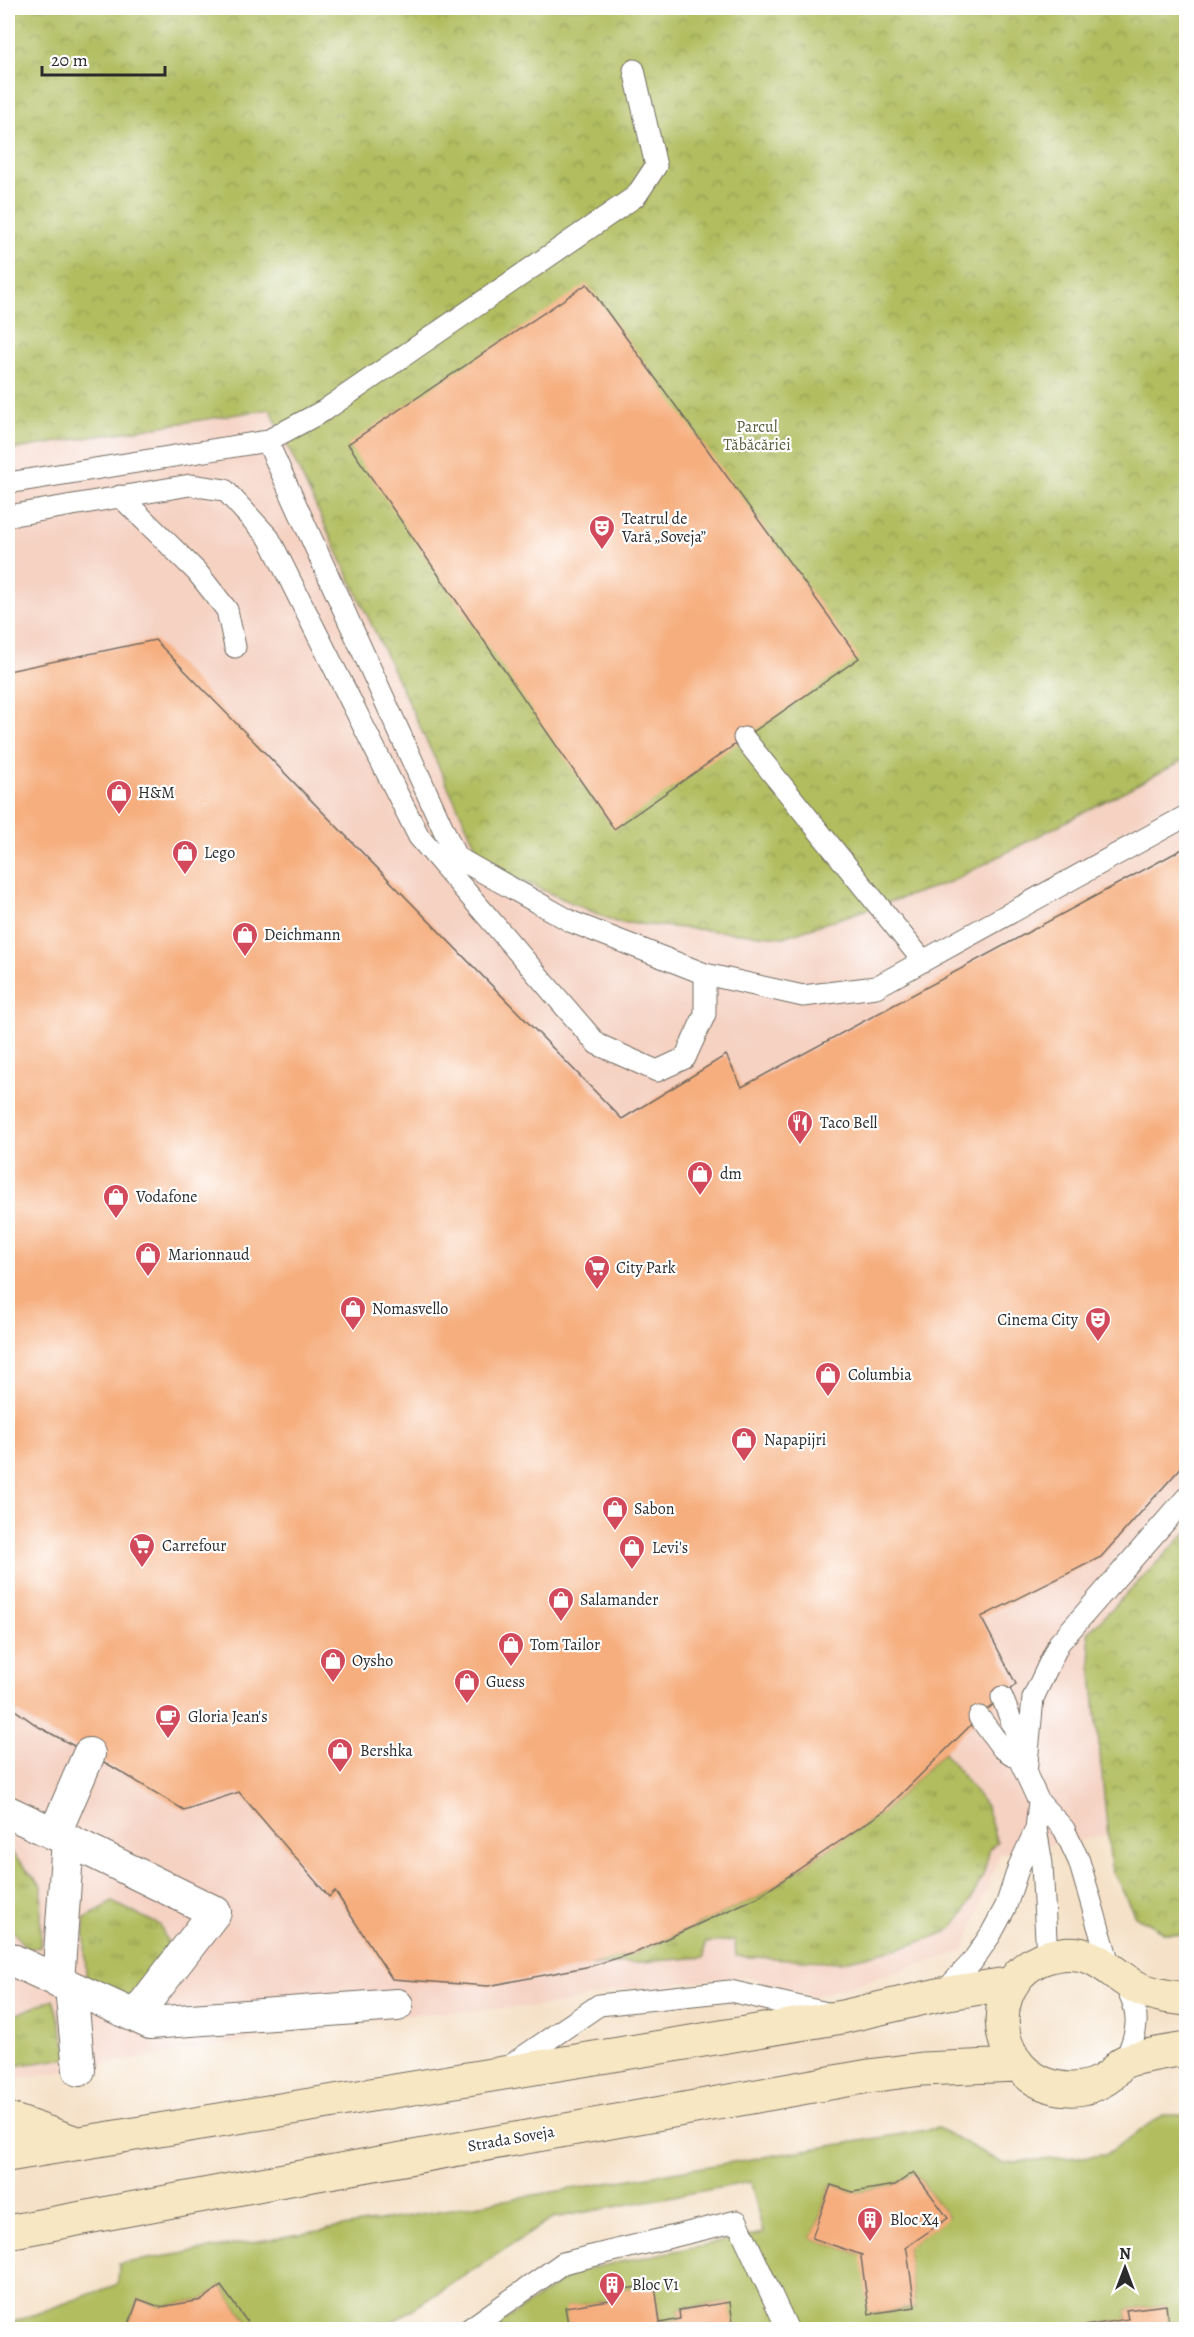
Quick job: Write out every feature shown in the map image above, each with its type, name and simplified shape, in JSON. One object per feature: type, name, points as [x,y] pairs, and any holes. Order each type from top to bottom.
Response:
[{"type":"main road","points":[[1186,2000],[1154,1994],[1096,1959],[1080,1954],[1063,1953],[1034,1963],[1013,1983],[1004,2003],[1001,2025],[1006,2046],[1017,2065],[1033,2079],[1051,2087],[1071,2089],[1092,2086],[1109,2076],[1124,2062],[1186,2049]]},
{"type":"main road","points":[[8,2155],[75,2142],[842,2017],[942,1994],[1013,1983]]},
{"type":"main road","name":"Strada Soveja","points":[[10,2235],[273,2182],[869,2076],[922,2069],[1017,2065]]},
{"type":"main road","points":[[8,2119],[75,2142]]},
{"type":"street","points":[[79,2070],[64,1985],[62,1837],[89,1754]]},
{"type":"street","points":[[8,1812],[214,1912],[135,2016]]},
{"type":"street","points":[[8,1958],[150,2023],[397,2005]]},
{"type":"lane","points":[[8,483],[267,441],[325,410],[636,196],[656,166],[634,70]]},
{"type":"lane","points":[[267,441],[456,857],[572,922],[705,974],[803,996],[876,987],[1186,816]]},
{"type":"lane","points":[[8,516],[190,485],[225,490],[269,538],[419,837],[597,1044],[657,1071],[685,1058],[705,1014],[705,974]]},
{"type":"lane","points":[[120,496],[197,572],[227,609],[235,646]]},
{"type":"lane","points":[[744,738],[923,961]]},
{"type":"lane","points":[[1022,1766],[1033,1698],[1059,1643],[1186,1498]]},
{"type":"lane","points":[[1002,1697],[1018,1738],[1022,1766],[1039,1802],[1064,1829],[1072,1844],[1116,1973],[1133,1998],[1137,2020],[1134,2042],[1124,2062]]},
{"type":"lane","points":[[979,1717],[1002,1748],[1022,1766]]},
{"type":"lane","points":[[1039,1802],[1036,1829],[1042,1864],[1047,1957]]},
{"type":"lane","points":[[942,1994],[972,1962],[991,1934],[1006,1906],[1019,1866],[1036,1829]]},
{"type":"lane","points":[[502,2072],[599,2005],[730,1990],[842,2017]]},
{"type":"lane","points":[[468,2330],[563,2263],[737,2221],[788,2330]]},
{"type":"shaded area","name":"City Park","points":[[270,409],[484,865],[950,882],[1186,759],[1186,1533],[1088,1633],[1108,1835],[1000,1854],[964,1951],[813,1997],[744,1976],[611,1991],[557,2005],[399,2015],[8,2081],[8,450]]},
{"type":"green space","name":"Parcul Tăbăcăriei","points":[[8,8],[1186,8],[1186,759],[950,882],[783,937],[616,922],[485,865],[270,409],[8,450]]},
{"type":"green space","points":[[1186,1533],[1186,1936],[1165,1933],[1135,1916],[1111,1867],[1088,1633]]},
{"type":"green space","points":[[944,1752],[986,1806],[997,1843],[990,1848],[984,1873],[964,1914],[949,1931],[911,1945],[840,1962],[736,1956],[735,1940],[705,1943],[705,1957],[591,1966],[638,1952],[758,1897],[884,1811]]},
{"type":"green space","points":[[8,1849],[42,1886],[40,1947],[26,1949],[8,1924]]},
{"type":"green space","points":[[112,1902],[160,1925],[172,1953],[129,2004],[86,1977],[84,1919]]},
{"type":"green space","points":[[53,1999],[70,2058],[8,2067],[8,2018]]},
{"type":"green space","points":[[1163,2115],[1186,2115],[1186,2329],[1169,2329],[1165,2305],[1126,2310],[1128,2319],[1078,2327],[1078,2329],[734,2329],[729,2302],[679,2309],[680,2319],[660,2323],[654,2285],[615,2290],[616,2299],[566,2307],[569,2329],[492,2329],[577,2271],[763,2233],[751,2182],[553,2218],[382,2329],[253,2329],[221,2286],[202,2300],[160,2307],[138,2299],[127,2329],[8,2330],[8,2324],[118,2284],[119,2264],[938,2128],[1002,2163],[1105,2155]],"holes":[[[914,2172],[948,2217],[905,2248],[915,2308],[870,2314],[862,2255],[812,2238],[831,2185],[853,2192],[895,2185]]]},
{"type":"building","name":"Teatrul de Vară „Soveja”","points":[[587,284],[859,658],[614,829],[348,444]]},
{"type":"building","name":"City Park","points":[[155,640],[622,1119],[726,1055],[742,1087],[1186,847],[1186,1462],[1101,1557],[981,1617],[1016,1684],[979,1717],[884,1811],[758,1897],[637,1952],[591,1966],[488,1986],[392,1979],[335,1891],[329,1897],[239,1792],[184,1810],[111,1766],[39,1727],[8,1705],[8,671]]},
{"type":"building","name":"Bloc X4","points":[[914,2172],[948,2218],[905,2248],[915,2307],[869,2314],[862,2255],[812,2238],[831,2185],[853,2192],[895,2185]]},
{"type":"building","name":"Bloc V1","points":[[655,2285],[660,2323],[680,2319],[679,2310],[730,2302],[734,2330],[569,2330],[565,2307],[616,2299],[615,2290]]},
{"type":"building","points":[[221,2286],[253,2330],[127,2330],[138,2299],[160,2307],[202,2300]]},
{"type":"building","points":[[1166,2305],[1169,2330],[1078,2330],[1077,2327],[1128,2319],[1126,2310]]},
{"type":"place","name":"Teatrul de Vară „Soveja”","points":[[602,551]]},
{"type":"place","name":"H&M","points":[[119,816]]},
{"type":"place","name":"Lego","points":[[185,876]]},
{"type":"place","name":"Deichmann","points":[[245,958]]},
{"type":"place","name":"Taco Bell","points":[[800,1146]]},
{"type":"place","name":"dm","points":[[700,1197]]},
{"type":"place","name":"Vodafone","points":[[116,1220]]},
{"type":"place","name":"Marionnaud","points":[[148,1278]]},
{"type":"place","name":"City Park","points":[[597,1291]]},
{"type":"place","name":"Nomasvello","points":[[353,1332]]},
{"type":"place","name":"Cinema City","points":[[1098,1343]]},
{"type":"place","name":"Columbia","points":[[828,1398]]},
{"type":"place","name":"Napapijri","points":[[744,1463]]},
{"type":"place","name":"Sabon","points":[[615,1532]]},
{"type":"place","name":"Carrefour","points":[[142,1569]]},
{"type":"place","name":"Levi's","points":[[632,1571]]},
{"type":"place","name":"Salamander","points":[[561,1623]]},
{"type":"place","name":"Tom Tailor","points":[[511,1668]]},
{"type":"place","name":"Oysho","points":[[333,1684]]},
{"type":"place","name":"Guess","points":[[467,1705]]},
{"type":"place","name":"Gloria Jean's","points":[[168,1740]]},
{"type":"place","name":"Bershka","points":[[340,1774]]},
{"type":"place","name":"Bloc X4","points":[[870,2243]]},
{"type":"place","name":"Bloc V1","points":[[612,2308]]}]
